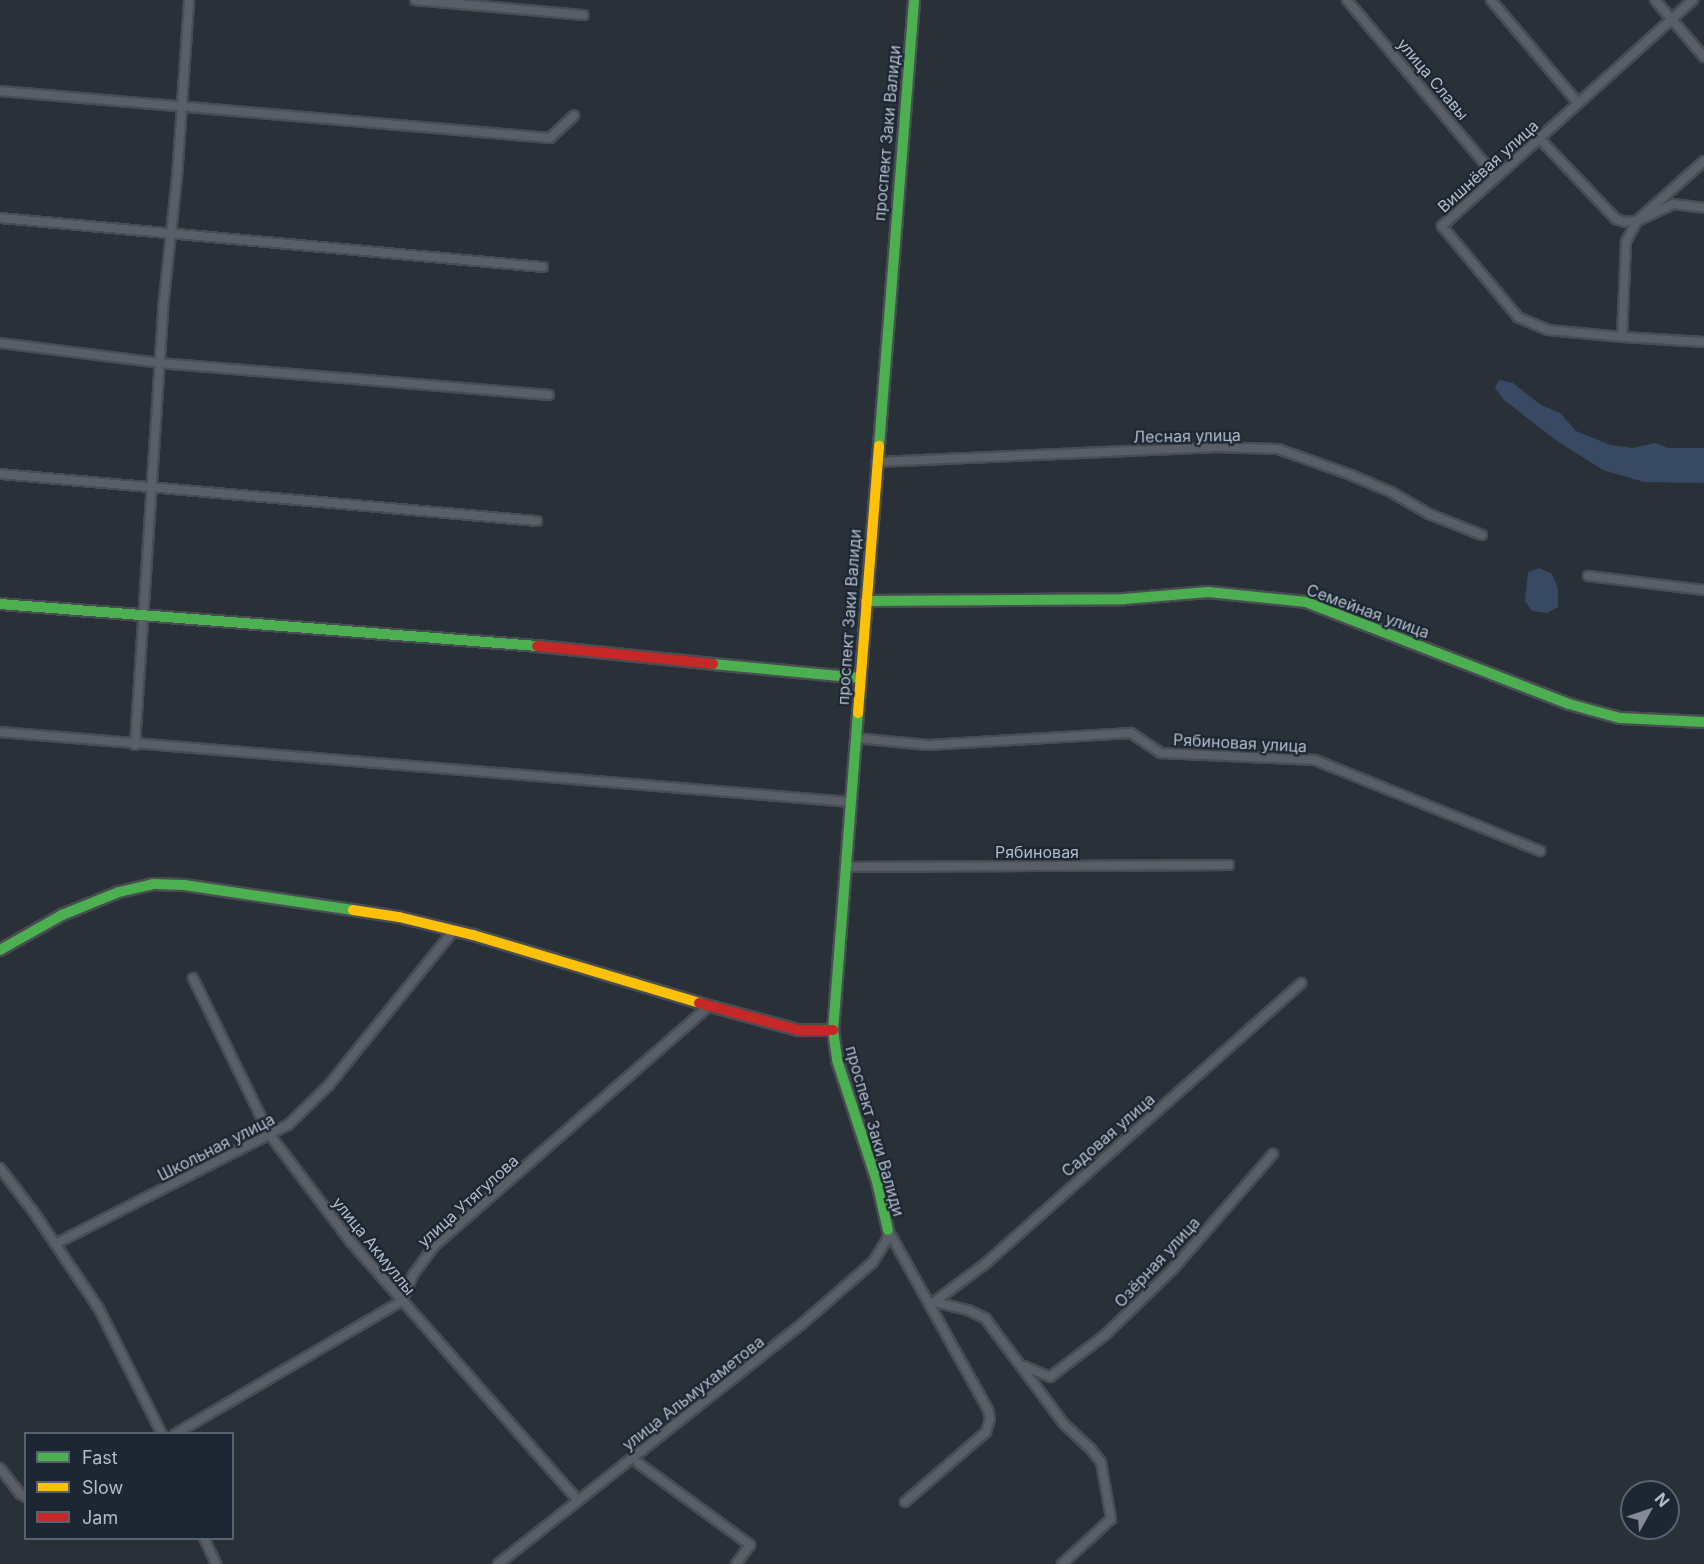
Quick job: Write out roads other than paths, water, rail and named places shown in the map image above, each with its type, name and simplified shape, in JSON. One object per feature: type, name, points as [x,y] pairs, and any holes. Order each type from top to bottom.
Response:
[{"type":"street","points":[[135,745],[160,363],[189,0]]},
{"type":"street","points":[[415,0],[583,15]]},
{"type":"street","name":"проспект Заки Валиди","points":[[888,1230],[877,1182],[837,1060],[833,1030],[914,0]]},
{"type":"street","name":"улица Славы","points":[[1347,0],[1496,177]]},
{"type":"street","points":[[1491,0],[1578,103]]},
{"type":"street","points":[[1655,0],[1704,57]]},
{"type":"street","name":"Вишнёвая улица","points":[[1622,337],[1548,330],[1518,317],[1442,226],[1693,0]]},
{"type":"street","points":[[0,91],[181,109],[550,138],[574,116]]},
{"type":"street","points":[[1539,138],[1616,219],[1624,222],[1637,221],[1673,204],[1704,208]]},
{"type":"street","points":[[1704,161],[1637,221],[1626,242],[1622,337],[1704,342]]},
{"type":"street","points":[[0,218],[543,267]]},
{"type":"street","points":[[0,344],[160,363],[549,395]]},
{"type":"street","name":"Лесная улица","points":[[876,462],[1213,447],[1278,449],[1351,475],[1391,492],[1430,514],[1482,535]]},
{"type":"street","points":[[0,474],[537,521]]},
{"type":"street","points":[[1588,576],[1704,590]]},
{"type":"street","name":"Семейная улица","points":[[866,601],[1003,602],[1124,599],[1208,592],[1306,602],[1569,704],[1620,718],[1704,722]]},
{"type":"street","points":[[0,604],[526,645],[860,678]]},
{"type":"street","points":[[0,732],[135,745],[850,802]]},
{"type":"street","name":"Рябиновая улица","points":[[855,738],[928,745],[1131,733],[1161,753],[1315,760],[1540,851]]},
{"type":"street","name":"Рябиновая","points":[[846,867],[1229,865]]},
{"type":"street","points":[[0,950],[62,915],[119,892],[153,884],[184,885],[399,917],[454,930],[798,1030],[833,1030]]},
{"type":"street","name":"Школьная улица","points":[[55,1244],[288,1125],[329,1085],[454,930]]},
{"type":"street","name":"улица Акмуллы","points":[[193,978],[270,1135],[351,1242],[578,1500]]},
{"type":"street","name":"Садовая улица","points":[[932,1304],[985,1264],[1300,983]]},
{"type":"street","name":"улица Утягулова","points":[[402,1301],[413,1275],[434,1246],[710,1006]]},
{"type":"street","name":"Озёрная улица","points":[[1020,1364],[1042,1376],[1050,1377],[1105,1335],[1144,1299],[1273,1154]]},
{"type":"street","points":[[0,1168],[99,1308],[161,1432]]},
{"type":"street","points":[[888,1230],[932,1304],[988,1410],[990,1419],[986,1432],[905,1502]]},
{"type":"street","name":"улица Альмухаметова","points":[[498,1564],[803,1323],[859,1276],[882,1250],[888,1230]]},
{"type":"street","points":[[178,1432],[402,1301]]},
{"type":"street","points":[[932,1304],[968,1310],[985,1318],[1064,1424],[1090,1448],[1101,1462],[1111,1519],[1062,1564]]},
{"type":"street","points":[[638,1462],[750,1545],[736,1564]]},
{"type":"street","points":[[0,1468],[24,1496]]},
{"type":"street","points":[[204,1540],[216,1564]]},
{"type":"water","points":[[1499,380],[1513,383],[1541,405],[1560,413],[1576,431],[1610,445],[1633,448],[1655,443],[1669,448],[1704,448],[1704,483],[1644,482],[1603,470],[1557,441],[1504,400],[1495,388]]},
{"type":"water","points":[[1539,568],[1552,574],[1558,589],[1558,607],[1547,613],[1532,611],[1525,601],[1528,572]]}]
